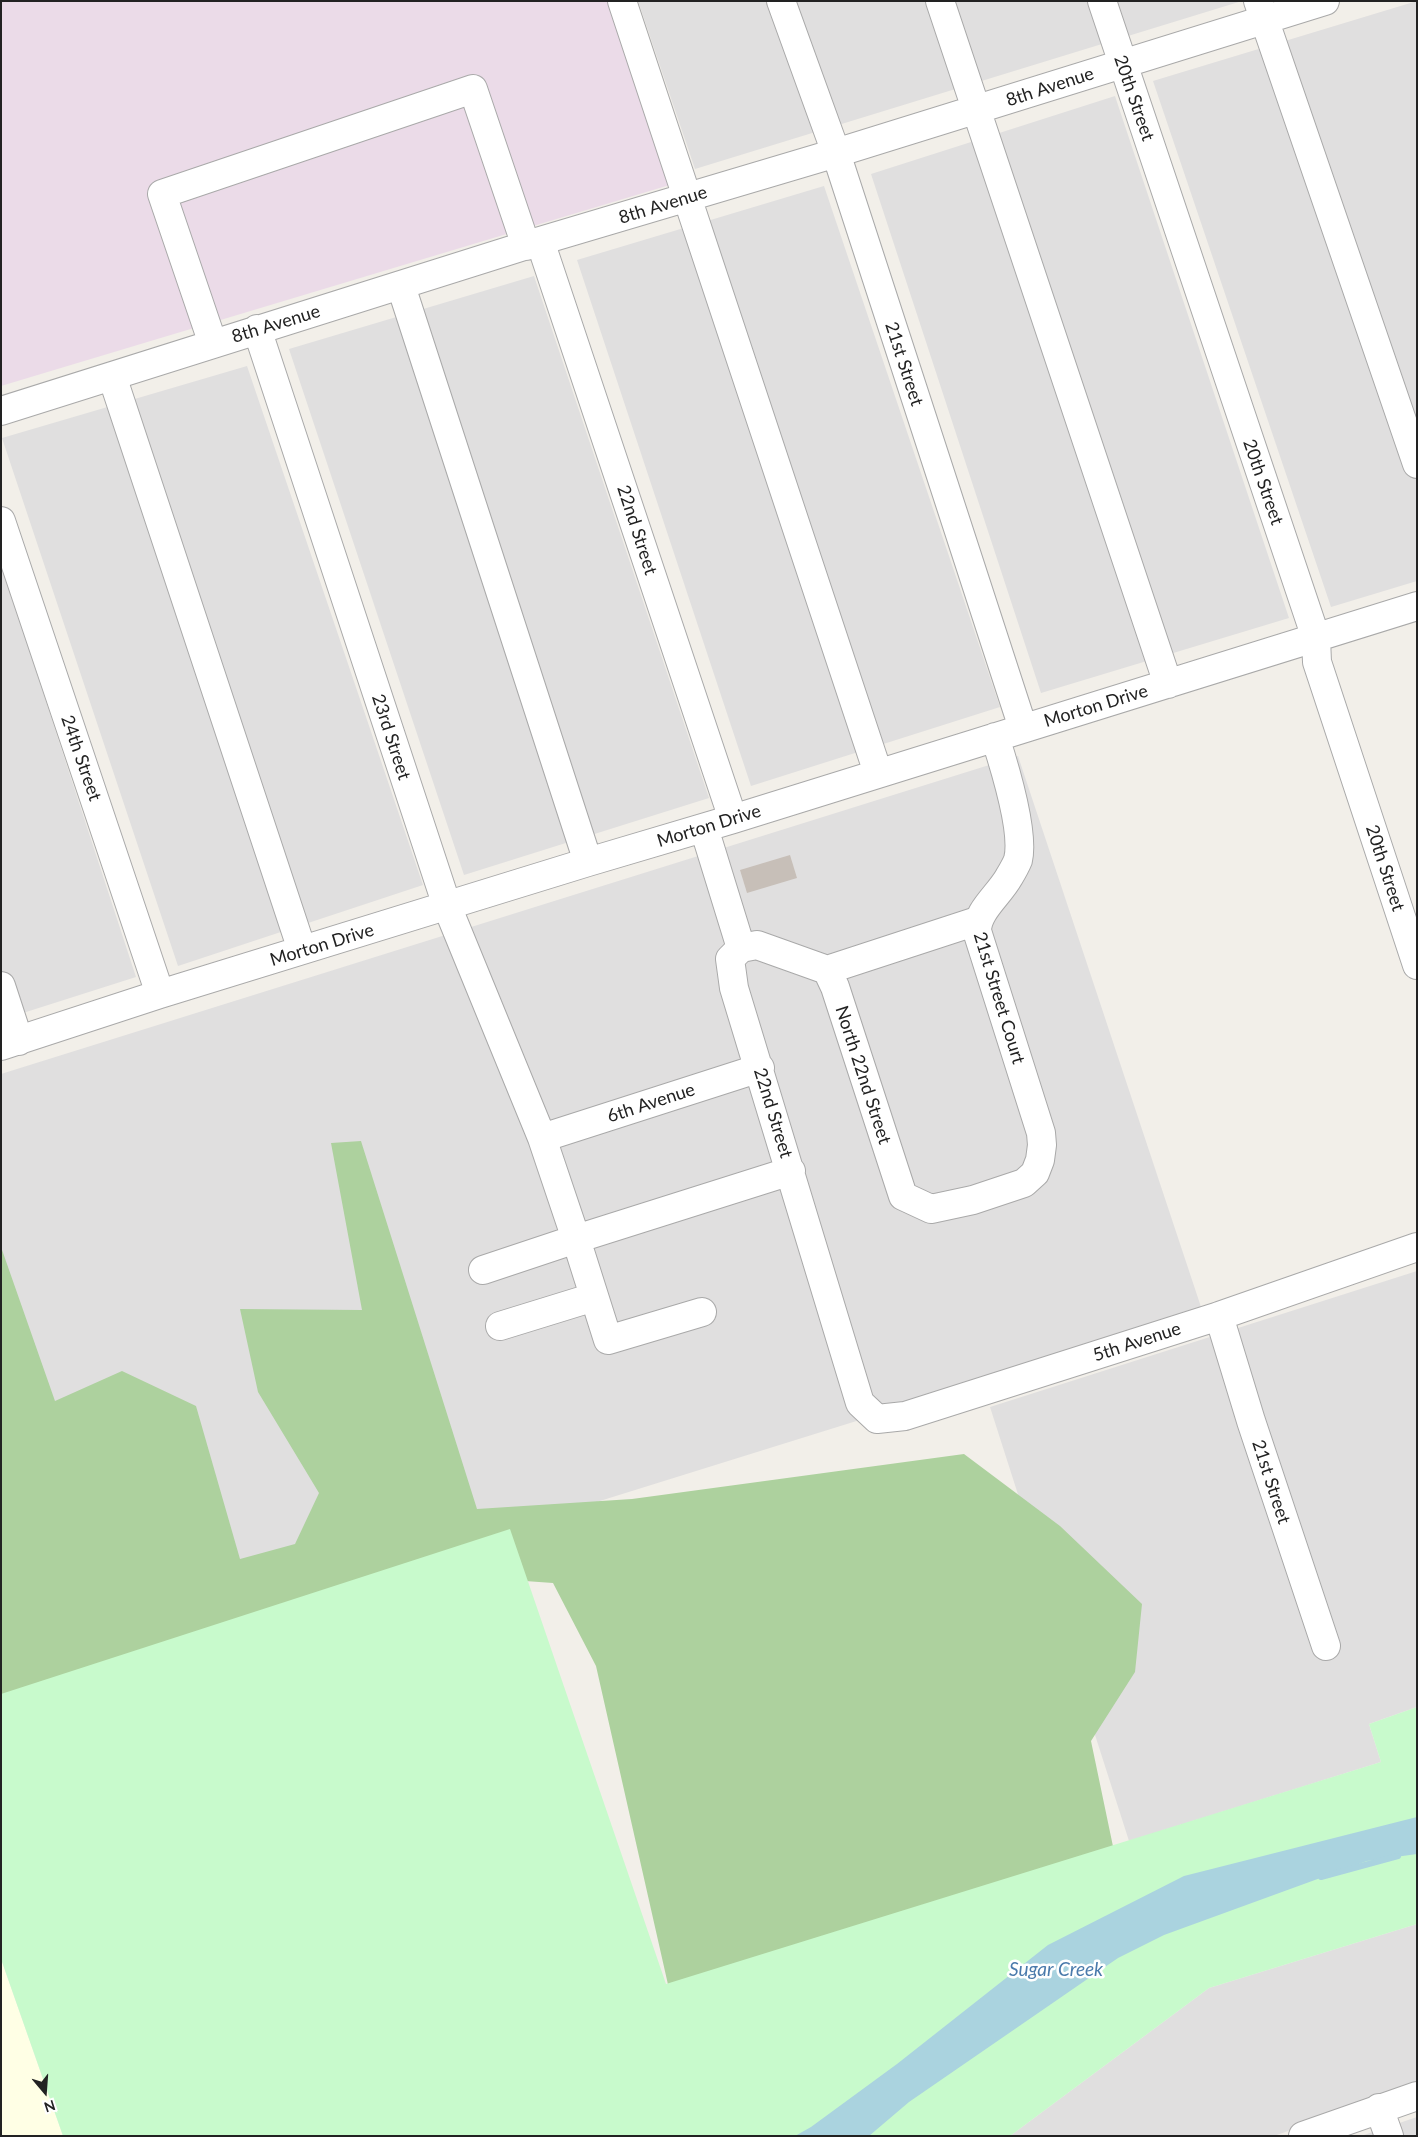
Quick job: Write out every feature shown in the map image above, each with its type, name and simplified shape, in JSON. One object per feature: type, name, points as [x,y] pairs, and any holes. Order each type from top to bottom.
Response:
[{"type":"street","points":[[622,1],[878,773]]},
{"type":"street","name":"21st Street","points":[[781,1],[836,153],[1023,728]]},
{"type":"street","points":[[940,1],[1168,684]]},
{"type":"street","name":"20th Street","points":[[1102,1],[1316,638],[1318,662],[1417,965]]},
{"type":"street","name":"8th Avenue","points":[[1,411],[257,329],[977,110],[1122,63],[1262,11],[1325,1]]},
{"type":"street","points":[[1262,11],[1417,464]]},
{"type":"street","name":"22nd Street","points":[[213,344],[162,194],[473,88],[533,244],[733,819]]},
{"type":"street","points":[[401,286],[588,862]]},
{"type":"street","name":"23rd Street","points":[[257,329],[447,906],[542,1138],[608,1340],[702,1312]]},
{"type":"street","points":[[112,376],[302,950]]},
{"type":"street","name":"24th Street","points":[[1,522],[160,994]]},
{"type":"street","name":"Morton Drive","points":[[10,1044],[160,994],[704,828],[1417,606]]},
{"type":"street","name":"21st Street Court","points":[[973,1200],[1024,1183],[1035,1173],[1040,1160],[1042,1146],[1041,1132],[977,931],[977,921],[997,897],[1018,860],[1019,842],[1016,820],[1002,758],[995,737]]},
{"type":"street","points":[[704,828],[741,948],[757,945],[827,970],[977,921]]},
{"type":"street","name":"22nd Street","points":[[741,948],[730,959],[731,972],[860,1403]]},
{"type":"street","name":"North 22nd Street","points":[[827,970],[835,987],[903,1196],[931,1209],[973,1200]]},
{"type":"street","points":[[1,986],[10,1044]]},
{"type":"street","name":"6th Avenue","points":[[542,1138],[760,1068]]},
{"type":"street","points":[[484,1270],[791,1171]]},
{"type":"street","name":"5th Avenue","points":[[860,1403],[877,1419],[905,1416],[1219,1316],[1417,1247]]},
{"type":"street","points":[[500,1326],[594,1297]]},
{"type":"street","name":"21st Street","points":[[1219,1316],[1250,1421],[1326,1646]]},
{"type":"street","points":[[1303,2136],[1417,2096]]},
{"type":"street","points":[[1379,2108],[1389,2136]]},
{"type":"shaded area","points":[[1,1],[611,1],[673,184],[1,386]]},
{"type":"shaded area","points":[[638,1],[1242,1],[695,169]]},
{"type":"shaded area","points":[[1417,1],[1417,581],[1331,607],[1153,81]]},
{"type":"shaded area","points":[[1115,96],[1289,618],[1041,693],[871,174]]},
{"type":"shaded area","points":[[824,186],[1000,707],[751,786],[577,260]]},
{"type":"shaded area","points":[[534,276],[709,798],[464,875],[289,349]]},
{"type":"shaded area","points":[[247,366],[423,885],[178,966],[2,438]]},
{"type":"shaded area","points":[[1,564],[136,977],[1,1020]]},
{"type":"shaded area","points":[[1018,756],[1203,1313],[510,1529],[1,1694],[1,1074]]},
{"type":"shaded area","points":[[1417,1271],[1417,1707],[1369,1724],[1381,1762],[1129,1841],[990,1407]]},
{"type":"shaded area","points":[[1417,1924],[1417,2085],[1274,2136],[1010,2136],[1209,1988]]},
{"type":"shaded area","points":[[1,1959],[63,2136],[1,2136]]},
{"type":"shaded area","points":[[1417,2117],[1417,2136],[1361,2136]]},
{"type":"green space","points":[[361,1141],[477,1509],[632,1499],[964,1454],[1060,1526],[1142,1604],[1135,1672],[1091,1741],[1115,1856],[688,2073],[596,1666],[553,1583],[469,1577],[1,1720],[1,1247],[55,1401],[122,1371],[196,1406],[240,1559],[295,1544],[319,1493],[258,1392],[240,1309],[362,1310],[331,1143]]},
{"type":"green space","points":[[510,1529],[666,1984],[1381,1762],[1369,1724],[1417,1707],[1417,1924],[1209,1988],[1010,2136],[63,2136],[1,1959],[1,1694]]},
{"type":"water","name":"Sugar Creek","points":[[1417,1817],[1417,1854],[1367,1861],[1164,1935],[1118,1958],[909,2102],[869,2136],[795,2136],[811,2127],[897,2064],[1048,1945],[1184,1876]]},
{"type":"building","points":[[790,855],[797,878],[747,893],[740,870]]},
{"type":"waterway","name":"Sugar Creek","points":[[1321,1877],[1398,1856]]}]
